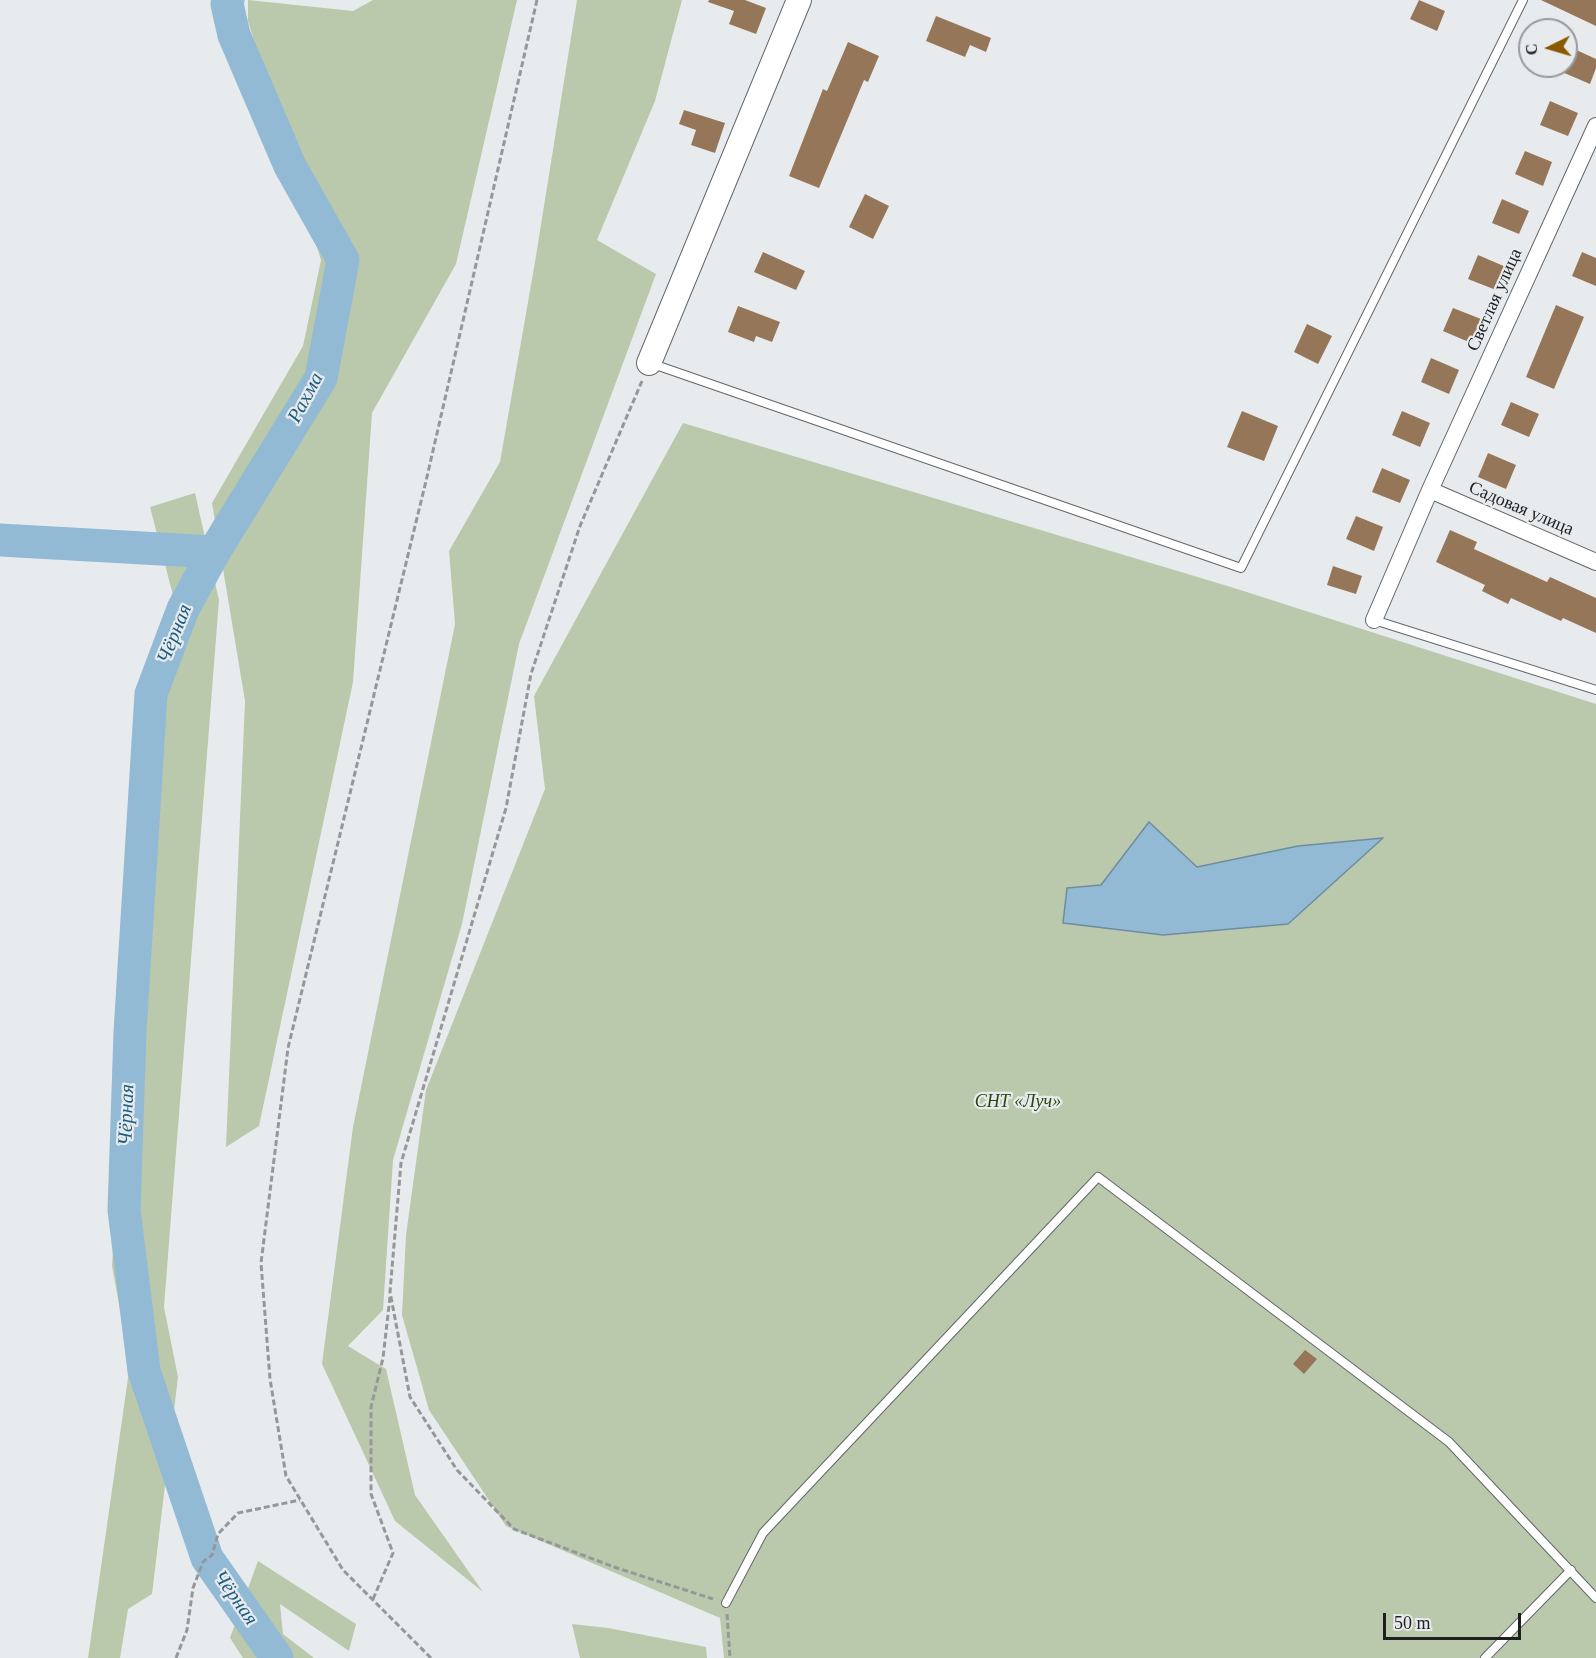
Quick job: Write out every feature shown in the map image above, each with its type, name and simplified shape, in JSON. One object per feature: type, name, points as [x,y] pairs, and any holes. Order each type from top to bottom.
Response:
[{"type":"street","points":[[649,363],[799,0]]},
{"type":"street","name":"Светлая улица","points":[[1374,620],[1430,490],[1596,126]]},
{"type":"street","name":"Садовая улица","points":[[1430,490],[1596,562]]},
{"type":"lane","points":[[649,363],[1241,568],[1523,0]]},
{"type":"lane","points":[[1374,620],[1596,690]]},
{"type":"lane","points":[[726,1603],[763,1533],[1098,1178],[1449,1442],[1596,1598]]},
{"type":"lane","points":[[1485,1658],[1502,1638],[1571,1570]]},
{"type":"path","points":[[430,1658],[343,1570],[286,1476],[270,1379],[261,1263],[288,1048],[426,481],[537,0]]},
{"type":"path","points":[[373,1599],[393,1552],[371,1494],[371,1407],[383,1358],[401,1163],[506,808],[531,674],[580,526],[649,363]]},
{"type":"path","points":[[390,1292],[410,1397],[457,1470],[513,1529],[614,1567],[726,1603],[730,1658]]},
{"type":"path","points":[[176,1658],[187,1630],[193,1587],[203,1562],[212,1555],[218,1534],[238,1513],[301,1500]]},
{"type":"green space","points":[[248,0],[353,11],[373,0],[517,0],[456,264],[372,413],[353,682],[259,1126],[226,1147],[245,701],[212,503],[303,346],[321,260],[248,21]]},
{"type":"green space","points":[[577,0],[682,0],[655,101],[597,240],[656,274],[519,644],[462,924],[393,1160],[383,1310],[348,1346],[386,1369],[415,1495],[483,1592],[395,1521],[322,1364],[353,1127],[455,624],[449,551],[500,462]]},
{"type":"green space","name":"СНТ «Луч»","points":[[683,423],[1231,587],[1596,704],[1596,1658],[724,1658],[720,1618],[506,1526],[429,1410],[402,1315],[406,1235],[426,1090],[545,789],[534,696]]},
{"type":"green space","points":[[195,493],[219,600],[164,1307],[178,1377],[152,1594],[128,1609],[120,1658],[88,1658],[130,1364],[112,1266],[122,1089],[174,599],[150,507]]},
{"type":"green space","points":[[258,1561],[356,1624],[349,1651],[280,1604],[283,1634],[314,1658],[243,1658],[230,1638]]},
{"type":"green space","points":[[572,1624],[608,1628],[706,1647],[707,1658],[580,1658]]},
{"type":"water","points":[[1149,822],[1197,867],[1298,846],[1383,838],[1288,924],[1163,935],[1063,923],[1067,888],[1101,885]]},
{"type":"building","points":[[709,0],[745,0],[766,8],[756,34],[729,24],[734,11],[708,2]]},
{"type":"building","points":[[1419,0],[1445,11],[1437,31],[1410,19]]},
{"type":"building","points":[[1541,0],[1596,0],[1596,26]]},
{"type":"building","points":[[936,16],[991,38],[986,52],[970,45],[965,57],[926,41]]},
{"type":"building","points":[[848,42],[879,56],[868,82],[864,80],[819,188],[789,176],[823,89],[827,91]]},
{"type":"building","points":[[1578,51],[1596,59],[1596,68],[1590,84],[1576,78],[1578,78]]},
{"type":"building","points":[[1550,101],[1578,113],[1568,136],[1540,125]]},
{"type":"building","points":[[684,110],[725,123],[715,153],[691,145],[696,130],[679,124]]},
{"type":"building","points":[[1525,151],[1552,162],[1543,186],[1515,174]]},
{"type":"building","points":[[865,194],[889,206],[873,239],[849,227]]},
{"type":"building","points":[[1502,199],[1529,211],[1519,234],[1492,223]]},
{"type":"building","points":[[763,252],[805,271],[796,290],[754,272]]},
{"type":"building","points":[[1582,252],[1596,258],[1596,286],[1572,276]]},
{"type":"building","points":[[1478,255],[1506,267],[1496,290],[1468,279]]},
{"type":"building","points":[[1556,305],[1584,317],[1554,389],[1526,377]]},
{"type":"building","points":[[738,306],[780,322],[772,342],[756,336],[754,342],[728,332]]},
{"type":"building","points":[[1453,308],[1481,319],[1471,343],[1443,331]]},
{"type":"building","points":[[1307,324],[1332,336],[1318,364],[1294,352]]},
{"type":"building","points":[[1431,358],[1459,370],[1449,394],[1421,382]]},
{"type":"building","points":[[1511,402],[1539,414],[1529,437],[1501,425]]},
{"type":"building","points":[[1242,411],[1278,426],[1264,461],[1227,447]]},
{"type":"building","points":[[1402,411],[1430,423],[1420,447],[1392,435]]},
{"type":"building","points":[[1488,453],[1516,465],[1506,489],[1478,477]]},
{"type":"building","points":[[1382,468],[1410,480],[1400,503],[1372,492]]},
{"type":"building","points":[[1356,516],[1383,527],[1374,551],[1346,539]]},
{"type":"building","points":[[1450,530],[1477,542],[1474,549],[1547,582],[1550,577],[1596,598],[1596,633],[1563,618],[1561,621],[1511,598],[1508,604],[1482,591],[1485,585],[1436,562]]},
{"type":"building","points":[[1333,566],[1362,576],[1356,594],[1327,585]]},
{"type":"building","points":[[1305,1350],[1317,1359],[1304,1374],[1293,1364]]},
{"type":"waterway","name":"Чёрная","points":[[228,0],[234,35],[290,166],[343,260],[321,378],[214,552],[183,609],[151,694],[130,1032],[124,1210],[144,1371],[207,1558],[277,1658]]},
{"type":"waterway","name":"Рахма","points":[[0,540],[214,552]]}]
